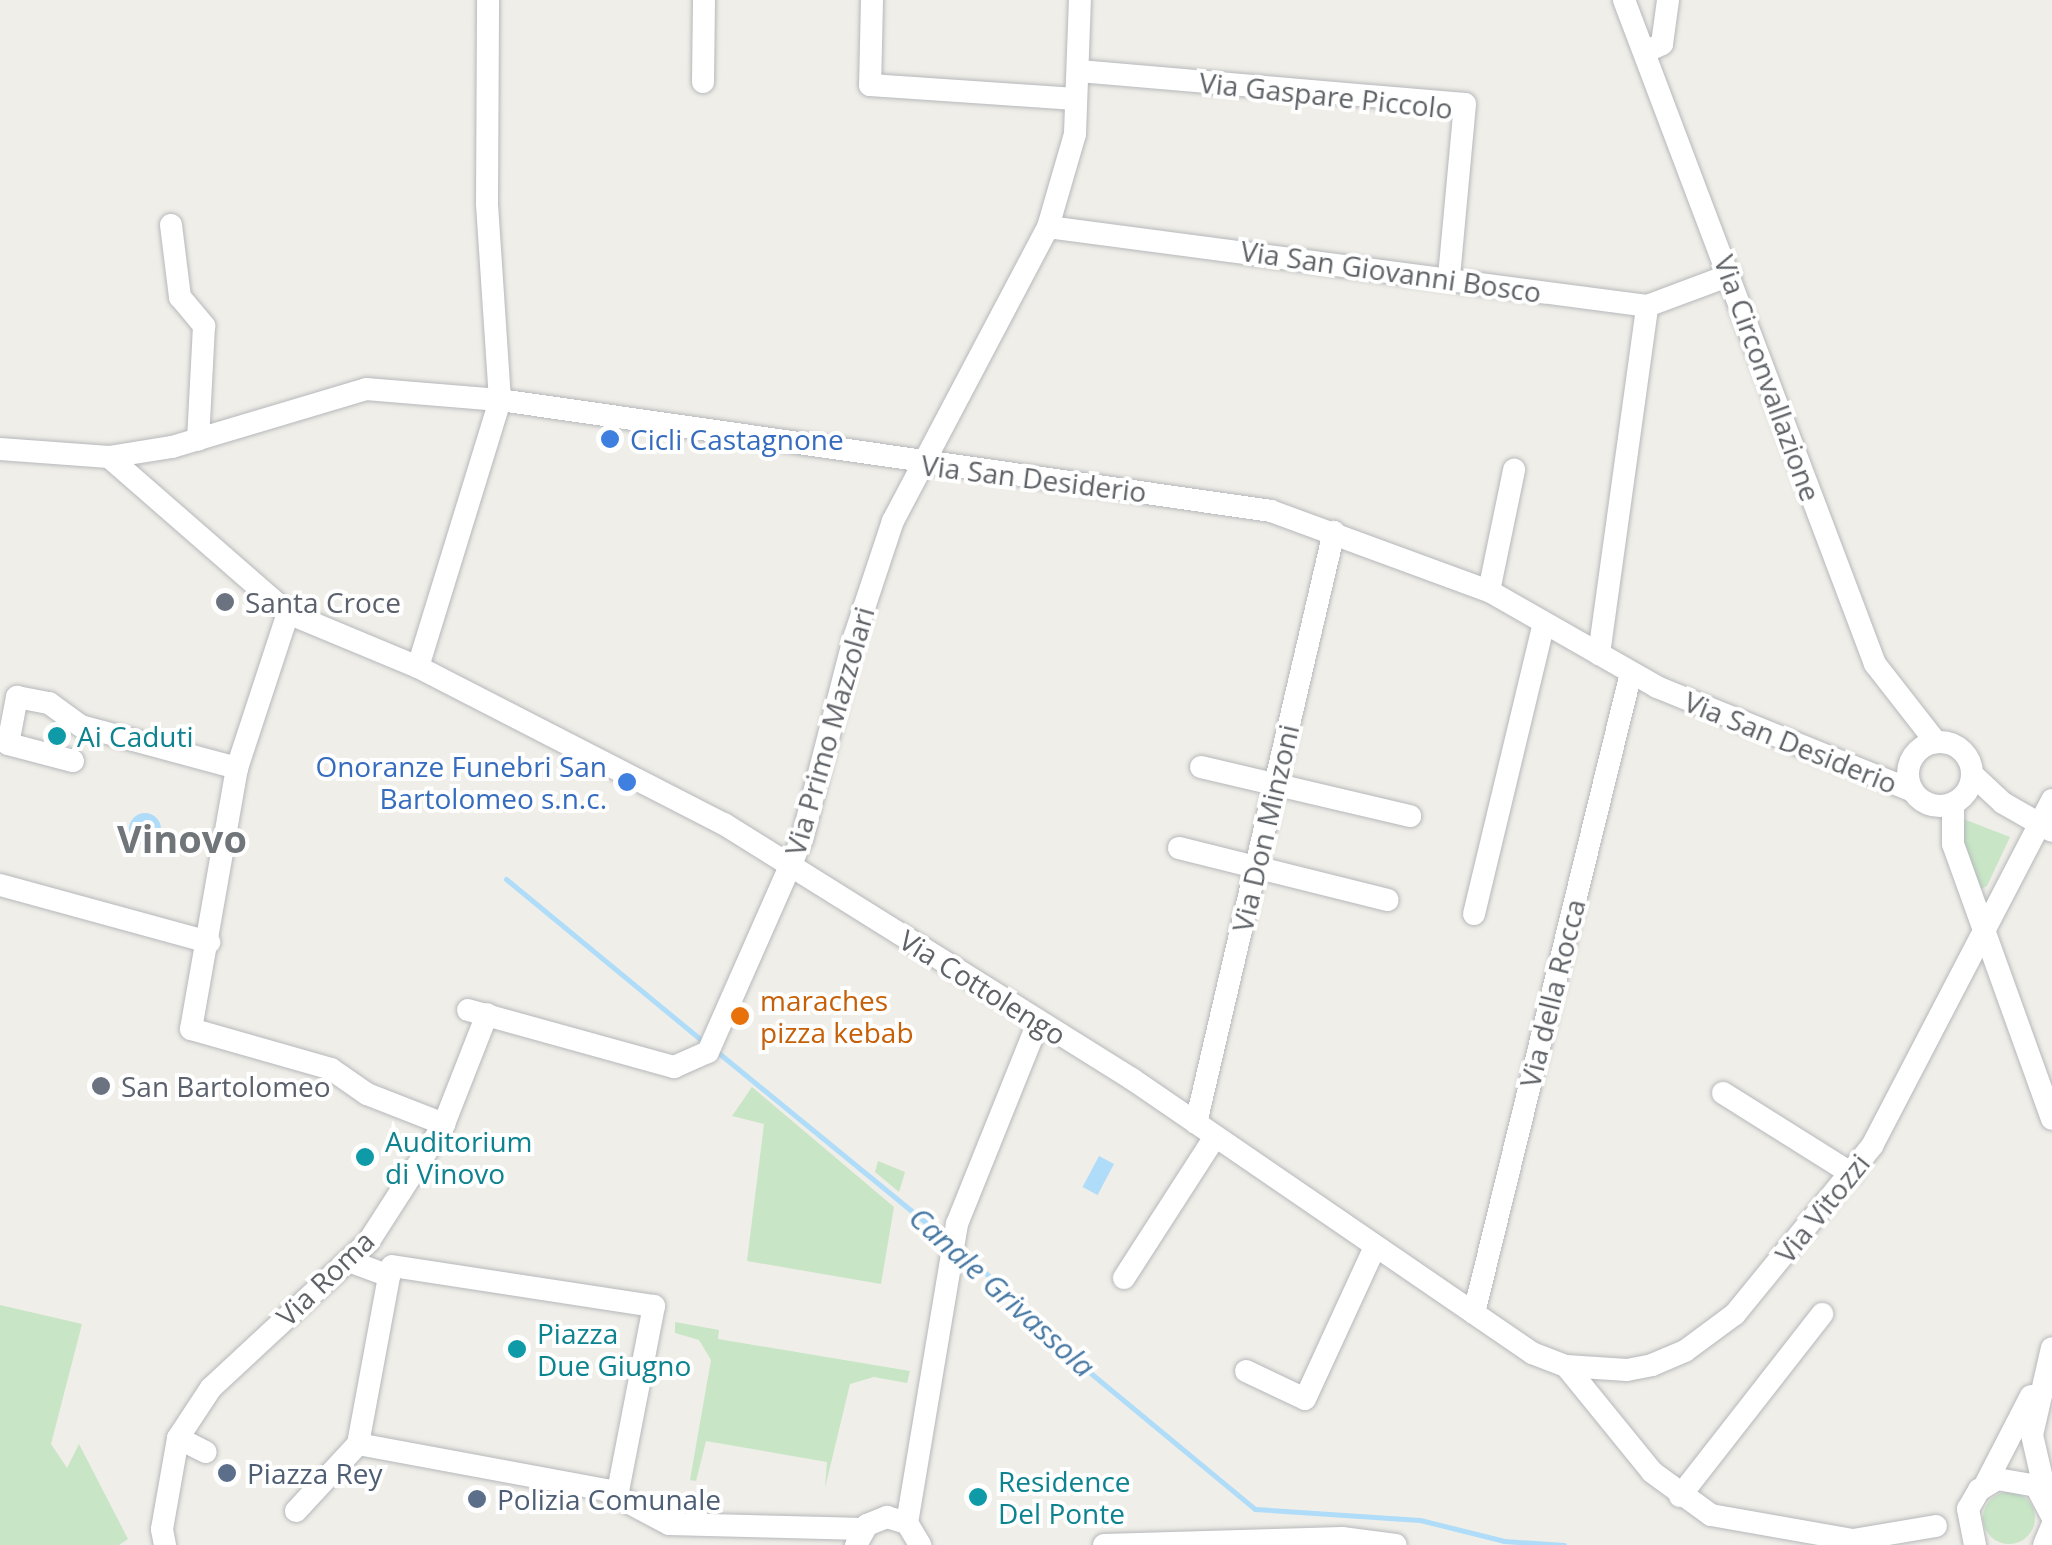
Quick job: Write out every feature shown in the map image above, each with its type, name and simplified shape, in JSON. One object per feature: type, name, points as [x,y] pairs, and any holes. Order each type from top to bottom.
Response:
[{"type":"street","points":[[418,667],[500,400],[488,203],[488,0]]},
{"type":"street","points":[[703,82],[704,0]]},
{"type":"street","points":[[872,0],[870,85],[1076,100]]},
{"type":"street","name":"Via Primo Mazzolari","points":[[477,1012],[674,1066],[710,1048],[790,866],[832,741],[859,621],[893,521],[1048,227],[1075,134],[1080,0]]},
{"type":"street","name":"Via Circonvallazione","points":[[1624,0],[1875,664],[1927,746]]},
{"type":"street","points":[[1645,52],[1662,44],[1668,0]]},
{"type":"street","name":"Via Gaspare Piccolo","points":[[1080,70],[1464,104],[1450,277]]},
{"type":"street","points":[[170,225],[180,296],[204,326],[198,440]]},
{"type":"street","name":"Via San Giovanni Bosco","points":[[1048,227],[1648,306],[1730,276]]},
{"type":"street","points":[[1599,654],[1648,306]]},
{"type":"street","name":"Via San Desiderio","points":[[109,458],[198,440],[366,389],[500,400],[1270,511],[1490,591],[1631,672],[1950,803]]},
{"type":"street","points":[[0,449],[109,458]]},
{"type":"street","name":"Via Cottolengo","points":[[109,458],[288,613],[418,667],[724,824],[1206,1130],[1374,1250],[1532,1352],[1566,1366],[1582,1394],[1680,1496],[1744,1526],[1853,1540],[1936,1526]]},
{"type":"street","points":[[1490,591],[1514,470]]},
{"type":"street","name":"Via Don Minzoni","points":[[1124,1278],[1206,1130],[1256,868],[1334,532]]},
{"type":"street","points":[[288,613],[237,768],[191,1030],[332,1069],[367,1094],[444,1124]]},
{"type":"street","points":[[1474,914],[1544,622]]},
{"type":"street","name":"Via della Rocca","points":[[1474,1313],[1631,672]]},
{"type":"street","points":[[73,761],[8,744],[17,697],[49,703],[82,726],[237,768]]},
{"type":"street","points":[[1903,782],[1927,746],[1962,750],[1972,775],[2003,804],[2043,827]]},
{"type":"street","points":[[1201,767],[1410,816]]},
{"type":"street","points":[[1972,775],[1950,803],[1953,844],[1980,929],[2052,1119]]},
{"type":"street","name":"Via Vitozzi","points":[[1566,1366],[1627,1370],[1712,1335],[1852,1174],[1980,929],[2043,827],[2052,800]]},
{"type":"street","points":[[1950,803],[2003,804]]},
{"type":"street","points":[[1179,848],[1388,900]]},
{"type":"street","points":[[11,888],[209,942]]},
{"type":"street","name":"Via Roma","points":[[165,1545],[178,1438],[211,1388],[369,1241],[444,1124],[477,1012]]},
{"type":"street","points":[[358,1444],[617,1496],[669,1524],[857,1540],[912,1534],[912,1491],[953,1244],[1038,1022]]},
{"type":"street","points":[[1723,1093],[1852,1174]]},
{"type":"street","points":[[417,1114],[426,1152]]},
{"type":"street","points":[[296,1511],[358,1444],[390,1271],[369,1241]]},
{"type":"street","points":[[1246,1371],[1305,1399],[1374,1250]]},
{"type":"street","points":[[349,1261],[390,1271],[654,1306],[617,1496]]},
{"type":"street","points":[[1680,1496],[1822,1314]]},
{"type":"street","points":[[2050,1505],[2032,1435],[2052,1348]]},
{"type":"street","points":[[1975,1545],[1967,1522],[1979,1490],[2045,1372]]},
{"type":"street","points":[[178,1438],[206,1452]]},
{"type":"street","points":[[1904,1545],[1936,1526],[1979,1490],[2024,1480],[2050,1505]]},
{"type":"street","points":[[2044,1545],[2052,1526]]},
{"type":"street","points":[[1104,1545],[1342,1538],[1396,1545]]},
{"type":"green space","points":[[1953,815],[2010,837],[1987,886],[1977,891]]},
{"type":"green space","points":[[752,1087],[894,1207],[881,1284],[747,1261],[764,1124],[732,1116]]},
{"type":"green space","points":[[878,1161],[905,1172],[899,1192],[875,1172]]},
{"type":"green space","points":[[0,1305],[82,1324],[51,1444],[67,1468],[79,1444],[128,1539],[119,1545],[0,1545]]},
{"type":"green space","points":[[675,1322],[719,1330],[718,1339],[910,1371],[907,1383],[874,1377],[850,1384],[825,1488],[827,1462],[706,1441],[696,1481],[690,1480],[711,1360],[699,1340],[675,1333]]},
{"type":"green space","points":[[2009,1492],[2027,1500],[2035,1518],[2027,1536],[2009,1544],[1991,1536],[1983,1518],[1991,1500]]},
{"type":"water","points":[[145,813],[156,818],[161,829],[156,840],[145,845],[134,840],[129,829],[134,818]]},
{"type":"water","points":[[1099,1156],[1114,1164],[1098,1195],[1083,1187]]},
{"type":"waterway","name":"Canale Grivassola","points":[[506,879],[706,1044]]},
{"type":"waterway","name":"Canale Grivassola","points":[[715,1050],[946,1239]]},
{"type":"waterway","name":"Canale Grivassola","points":[[960,1248],[1076,1361],[1255,1509],[1420,1520],[1504,1541],[1564,1545]]},
{"type":"place","name":"Cicli Castagnone","points":[[610,439]]},
{"type":"place","name":"Santa Croce","points":[[225,602]]},
{"type":"place","name":"Ai Caduti","points":[[57,736]]},
{"type":"place","name":"Onoranze Funebri San Bartolomeo s.n.c.","points":[[627,782]]},
{"type":"place","name":"maraches pizza kebab","points":[[740,1016]]},
{"type":"place","name":"San Bartolomeo","points":[[101,1086]]},
{"type":"place","name":"Auditorium di Vinovo","points":[[365,1157]]},
{"type":"place","name":"Piazza Due Giugno","points":[[517,1349]]},
{"type":"place","name":"Piazza Rey","points":[[227,1473]]},
{"type":"place","name":"Residence Del Ponte","points":[[978,1497]]},
{"type":"place","name":"Polizia Comunale","points":[[477,1499]]},
{"type":"district","name":"Vinovo","points":[[182,839]]}]
